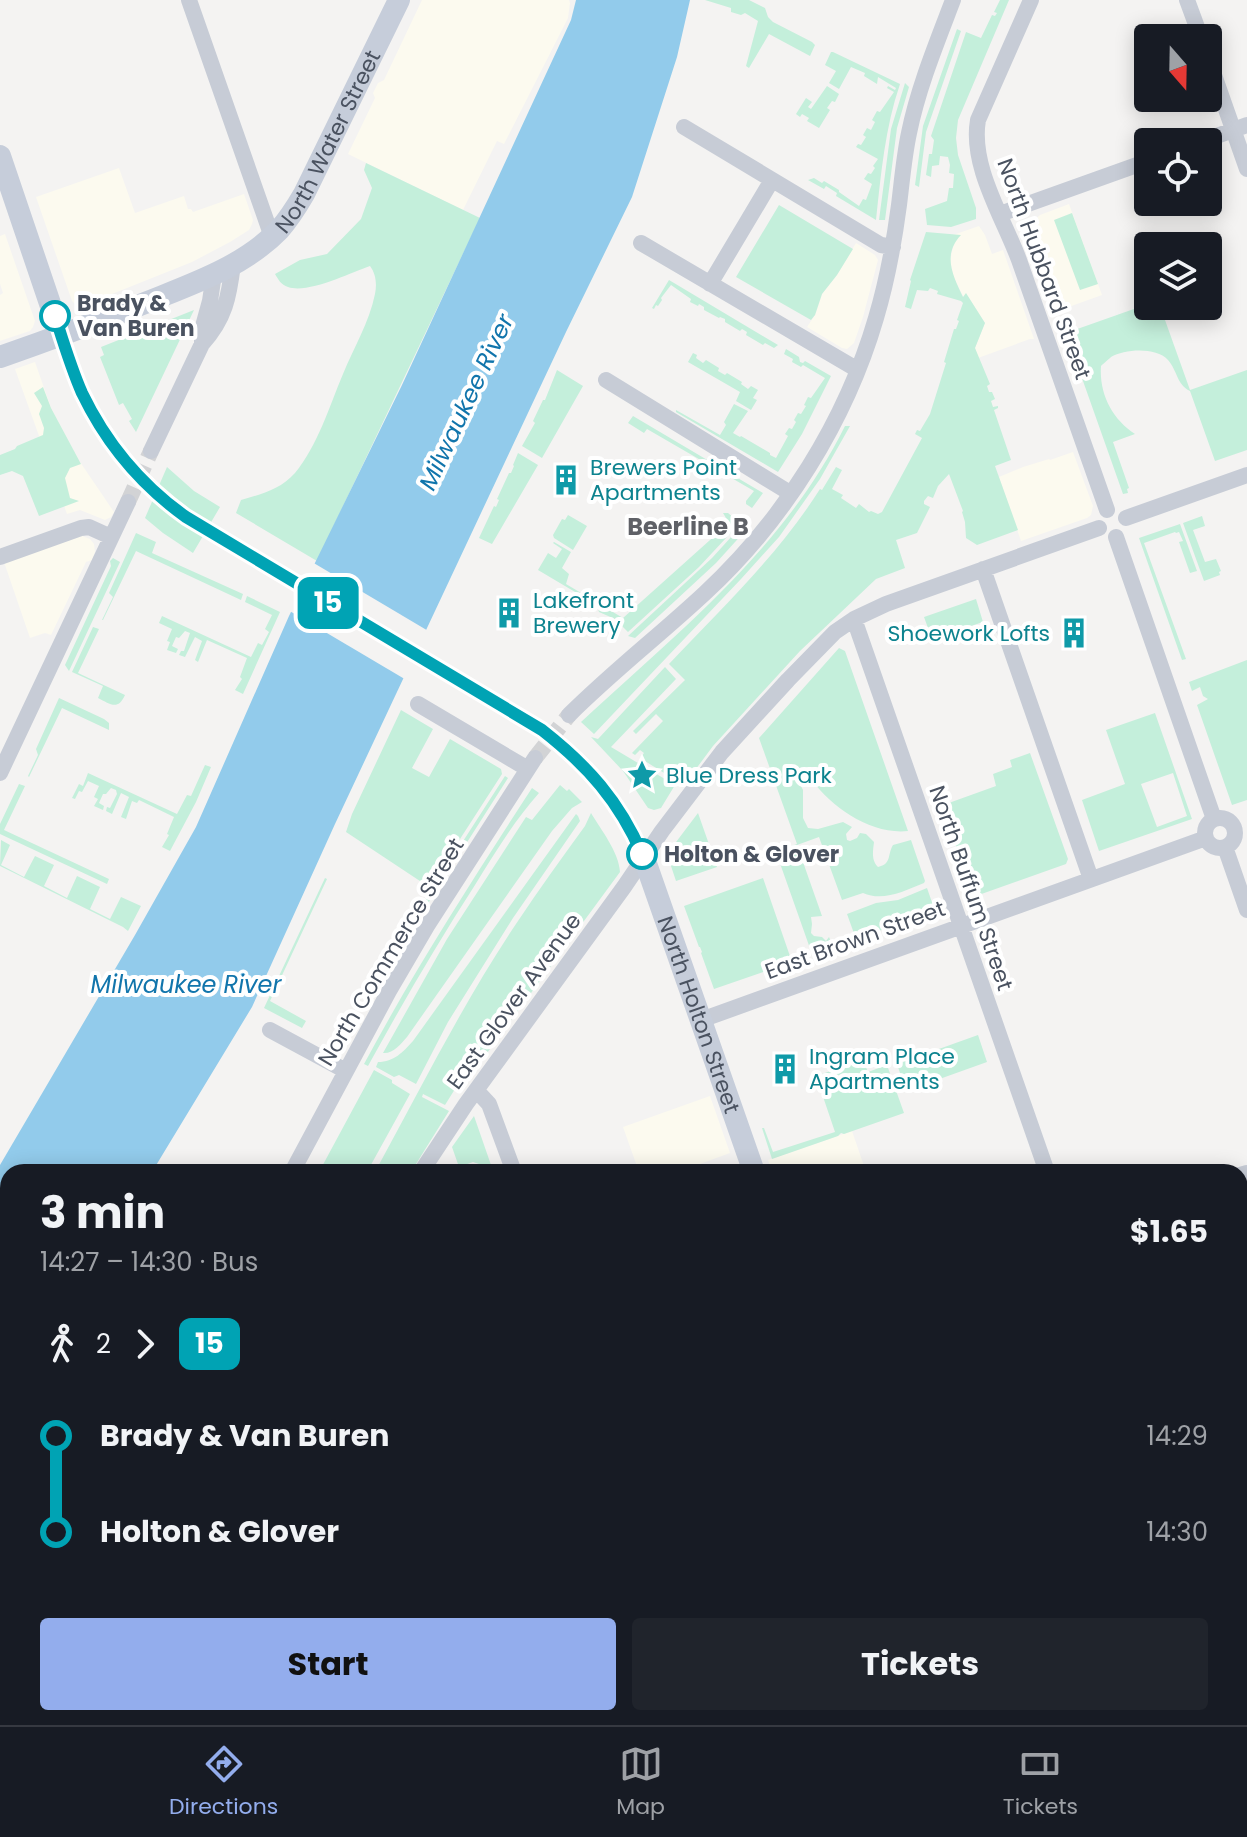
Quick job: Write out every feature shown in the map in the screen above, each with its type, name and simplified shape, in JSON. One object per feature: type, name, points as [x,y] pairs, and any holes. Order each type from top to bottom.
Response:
[{"type":"main road","name":"North Water Street","points":[[0,357],[61,336],[224,269],[272,237],[304,194],[399,0]]},
{"type":"main road","points":[[0,156],[61,336]]},
{"type":"main road","name":"North Holton Street","points":[[644,858],[751,1164]]},
{"type":"street","points":[[189,0],[272,237]]},
{"type":"street","points":[[569,715],[706,593],[737,561],[790,493],[823,440],[858,370],[876,319],[893,247],[908,135],[953,0]]},
{"type":"street","name":"North Hubbard Street","points":[[1031,0],[978,120],[977,148],[1107,510]]},
{"type":"street","points":[[1187,0],[1196,24]]},
{"type":"street","points":[[1222,89],[1240,128],[1247,169]]},
{"type":"street","points":[[684,127],[877,243],[893,247]]},
{"type":"street","points":[[1000,214],[1134,166]]},
{"type":"street","points":[[710,284],[772,180]]},
{"type":"street","points":[[641,243],[858,370]]},
{"type":"street","points":[[151,451],[202,344],[214,331],[228,301],[224,269]]},
{"type":"street","points":[[606,380],[790,493]]},
{"type":"street","points":[[1126,518],[1247,475]]},
{"type":"street","points":[[2,763],[128,502]]},
{"type":"street","points":[[1107,510],[1118,510],[1126,518],[1125,530],[1116,537],[1104,535],[1099,528],[1099,519],[1107,510]]},
{"type":"street","points":[[0,557],[81,528],[89,527],[111,537]]},
{"type":"street","name":"East Glover Avenue","points":[[426,1164],[476,1090],[722,752],[835,632],[886,604],[1099,528]]},
{"type":"street","points":[[1116,537],[1214,819]]},
{"type":"street","points":[[983,569],[1091,879]]},
{"type":"street","name":"North Buffum Street","points":[[854,619],[1044,1164]]},
{"type":"street","name":"North Commerce Street","points":[[296,1164],[427,926],[531,764],[418,704]]},
{"type":"street","points":[[1214,819],[1224,819],[1240,826],[1232,842],[1225,847],[1215,847],[1206,838],[1207,825],[1214,819]]},
{"type":"street","name":"East Brown Street","points":[[701,1020],[1206,838]]},
{"type":"street","points":[[1225,847],[1247,910]]},
{"type":"street","points":[[270,1030],[346,1071]]},
{"type":"street","points":[[476,1090],[495,1115],[511,1164]]},
{"type":"shaded area","points":[[422,0],[569,0],[570,3],[568,18],[504,144],[497,141],[463,210],[348,154],[375,98],[373,93],[378,83],[384,80]]},
{"type":"shaded area","points":[[119,168],[135,213],[184,196],[188,209],[193,212],[244,194],[252,224],[249,230],[192,262],[77,306],[72,301],[36,197]]},
{"type":"shaded area","points":[[1069,204],[1102,295],[1052,313],[1027,241],[1027,230],[1040,215]]},
{"type":"shaded area","points":[[979,226],[992,254],[1003,250],[1034,339],[978,358],[975,348],[985,323],[966,294],[964,298],[953,276],[950,261],[953,235]]},
{"type":"shaded area","points":[[5,234],[35,321],[30,331],[0,341],[0,295],[3,293],[0,284],[0,236]]},
{"type":"shaded area","points":[[856,243],[878,260],[854,343],[847,349],[807,327],[822,294]]},
{"type":"shaded area","points":[[35,362],[51,408],[78,459],[114,512],[105,520],[80,510],[67,514],[15,369]]},
{"type":"shaded area","points":[[1073,452],[1093,506],[1091,515],[1021,541],[999,477]]},
{"type":"shaded area","points":[[82,536],[94,544],[92,560],[86,562],[51,635],[45,633],[30,638],[4,562]]},
{"type":"shaded area","points":[[710,1096],[730,1153],[700,1164],[636,1164],[623,1127]]},
{"type":"shaded area","points":[[852,1131],[863,1164],[769,1164],[768,1160]]},
{"type":"green space","points":[[705,0],[749,0],[765,8],[773,22],[815,45],[810,56],[769,34],[749,68],[746,66],[758,21],[745,13],[731,12],[731,8]]},
{"type":"green space","points":[[1000,0],[1009,0],[958,120],[956,138],[958,155],[976,208],[976,219],[951,227],[927,225],[925,209],[947,201],[949,188],[953,188],[954,174],[949,173],[948,157],[940,156],[939,165],[932,166],[931,177],[926,175],[934,140],[931,136],[966,32],[981,38],[992,15],[997,13],[994,12]]},
{"type":"green space","points":[[957,29],[961,31],[926,132],[919,187],[915,185],[923,126]]},
{"type":"green space","points":[[831,52],[900,84],[887,134],[876,220],[836,196],[837,193],[826,186],[824,189],[808,180],[824,181],[859,206],[863,199],[866,200],[872,184],[864,179],[868,173],[871,174],[878,159],[856,147],[866,137],[863,135],[867,128],[871,130],[877,111],[880,112],[894,92],[888,86],[896,88],[878,77],[877,84],[864,76],[865,73],[851,67],[839,89],[829,83],[836,71],[825,65]]},
{"type":"green space","points":[[905,83],[909,87],[897,128],[885,220],[879,220],[891,129]]},
{"type":"green space","points":[[827,86],[839,94],[827,108],[830,110],[819,128],[807,121],[809,118],[796,114],[806,98],[812,102],[808,107],[811,109]]},
{"type":"green space","points":[[366,163],[480,218],[317,561],[236,513],[241,500],[283,484],[303,462],[369,315],[376,287],[370,266],[306,288],[286,286],[275,274],[300,260],[327,254],[361,219],[372,188],[364,170]]},
{"type":"green space","points":[[779,205],[853,249],[822,294],[811,320],[736,277]]},
{"type":"green space","points":[[1072,213],[1098,284],[1080,290],[1054,220]]},
{"type":"green space","points":[[926,232],[961,235],[952,250],[951,266],[963,297],[966,293],[985,323],[975,348],[990,384],[987,386],[989,392],[995,399],[991,401],[993,407],[998,406],[994,410],[1011,460],[995,466],[1018,530],[977,545],[966,538],[963,511],[949,474],[938,486],[933,498],[928,496],[924,501],[930,507],[917,533],[896,540],[905,568],[876,579],[800,651],[713,746],[687,781],[677,781],[640,758],[644,753],[640,750],[635,755],[632,753],[663,721],[656,714],[636,734],[633,731],[685,680],[669,664],[787,536],[836,467],[842,470],[832,489],[856,508],[859,504],[869,512],[878,514],[882,512],[922,438],[915,434],[930,414],[963,303],[937,294],[938,291],[930,288],[928,291],[917,290],[911,309],[905,307],[910,280]]},
{"type":"green space","points":[[669,280],[778,345],[774,348],[765,343],[763,345],[742,329],[740,331],[725,319],[690,302],[691,299],[671,285],[658,306],[652,308]]},
{"type":"green space","points":[[1134,309],[1134,320],[1165,320],[1190,390],[1247,370],[1247,450],[1215,461],[1190,391],[1182,385],[1168,360],[1148,351],[1117,354],[1101,366],[1101,376],[1109,405],[1120,421],[1135,434],[1113,442],[1129,488],[1128,493],[1123,494],[1066,333]]},
{"type":"green space","points":[[194,310],[136,432],[123,403],[119,405],[100,357],[104,355],[101,347]]},
{"type":"green space","points":[[786,349],[799,357],[800,362],[805,361],[831,376],[802,434],[778,472],[676,412],[720,435],[734,404],[748,411],[733,433],[776,458],[788,436],[785,434],[789,428],[792,429],[808,397],[811,398],[825,378],[792,362],[793,359],[784,354]]},
{"type":"green space","points":[[693,353],[703,363],[706,360],[748,389],[751,386],[758,390],[751,410],[736,401],[740,392],[688,362]]},
{"type":"green space","points":[[557,370],[583,386],[542,458],[522,446]]},
{"type":"green space","points":[[43,387],[81,464],[70,468],[65,478],[70,498],[79,501],[39,516],[23,476],[12,471],[0,475],[0,455],[43,435],[39,414],[42,406],[34,393]]},
{"type":"green space","points":[[633,416],[763,493],[752,508],[746,501],[754,491],[647,429],[644,433],[628,423]]},
{"type":"green space","points":[[845,426],[850,426],[820,479],[779,537],[594,734],[581,722],[692,621],[761,550],[820,470]]},
{"type":"green space","points":[[518,453],[538,465],[492,544],[479,538],[496,507]]},
{"type":"green space","points":[[167,467],[194,491],[220,507],[193,553],[145,518]]},
{"type":"green space","points":[[723,513],[728,513],[740,523],[699,567],[628,632],[615,619],[599,612],[597,605],[538,570],[548,553],[556,558],[562,549],[554,542],[571,552],[562,568],[569,574],[566,584],[623,618],[729,523]]},
{"type":"green space","points":[[568,515],[587,526],[573,550],[553,535]]},
{"type":"green space","points":[[1202,516],[1205,526],[1193,530],[1205,562],[1216,559],[1221,571],[1220,575],[1204,581],[1183,523]]},
{"type":"green space","points":[[1180,524],[1197,571],[1190,573],[1179,542],[1183,541],[1179,532],[1144,543],[1186,659],[1182,660],[1139,538]]},
{"type":"green space","points":[[742,525],[745,531],[716,563],[635,638],[628,636],[712,558]]},
{"type":"green space","points":[[136,533],[156,542],[152,553],[243,594],[241,600],[136,551],[102,620],[113,597],[109,593]]},
{"type":"green space","points":[[113,558],[120,562],[69,671],[65,665]]},
{"type":"green space","points":[[247,596],[280,612],[243,694],[235,690],[242,679],[240,677],[247,658],[207,640],[198,662],[195,660],[202,641],[195,637],[185,657],[179,655],[184,651],[190,633],[185,631],[179,638],[176,637],[172,646],[178,649],[176,653],[167,650],[172,629],[159,623],[162,616],[251,657],[258,643],[262,645],[269,632],[265,629],[272,615],[245,602]]},
{"type":"green space","points":[[976,599],[983,622],[932,639],[924,617]]},
{"type":"green space","points":[[93,627],[99,629],[78,673],[125,695],[117,705],[98,698],[103,686],[72,672]]},
{"type":"green space","points":[[839,648],[845,651],[908,831],[881,829],[854,818],[830,800],[812,780],[800,784],[803,790],[803,818],[808,828],[818,829],[843,822],[852,827],[846,834],[850,841],[860,833],[866,834],[874,842],[873,858],[878,867],[887,861],[893,845],[911,840],[925,881],[894,894],[878,896],[863,893],[842,900],[819,837],[797,845],[822,916],[811,917],[811,933],[826,941],[829,937],[833,947],[812,954],[776,852],[797,844],[759,738]]},
{"type":"green space","points":[[1247,660],[1247,800],[1232,805],[1197,705],[1208,699],[1203,696],[1200,687],[1192,691],[1189,682]]},
{"type":"green space","points":[[665,667],[676,679],[611,747],[675,785],[661,808],[654,810],[648,808],[623,771],[591,737],[598,739]]},
{"type":"green space","points":[[59,698],[104,719],[109,723],[109,730],[62,708],[29,777],[38,755],[36,749]]},
{"type":"green space","points":[[401,710],[433,729],[412,768],[429,777],[450,739],[501,769],[502,774],[429,887],[346,832]]},
{"type":"green space","points":[[1155,713],[1192,819],[1099,851],[1082,800],[1125,784],[1106,730]],"holes":[[[1173,773],[1187,816],[1157,827],[1141,784]]]},
{"type":"green space","points":[[1030,753],[1068,859],[1066,864],[973,897],[936,787],[939,786],[946,804],[996,786],[993,774],[1012,767],[1010,760]]},
{"type":"green space","points":[[205,765],[211,767],[170,851],[162,847],[174,817],[139,800],[137,803],[132,801],[126,819],[121,817],[129,797],[121,793],[112,814],[106,811],[117,794],[116,790],[111,788],[103,794],[99,803],[104,806],[103,810],[94,806],[99,786],[88,781],[82,792],[79,791],[75,799],[72,798],[79,784],[83,786],[88,773],[177,814],[187,795],[191,796]]},
{"type":"green space","points":[[505,776],[508,778],[406,938],[402,936]]},
{"type":"green space","points":[[19,784],[25,786],[4,830],[109,879],[107,884],[0,834],[0,824]]},
{"type":"green space","points":[[560,785],[582,802],[572,808],[552,831],[407,1037],[393,1050],[383,1053],[447,939],[526,817],[532,820]]},
{"type":"green space","points":[[532,788],[539,793],[505,838],[461,907],[368,1066],[364,1064],[466,890]]},
{"type":"green space","points":[[591,813],[613,849],[620,872],[459,1091],[455,1089],[445,1105],[423,1094],[422,1097],[449,1111],[416,1164],[379,1164],[479,982]]},
{"type":"green space","points":[[698,813],[717,867],[676,881],[667,854]]},
{"type":"green space","points":[[576,814],[580,821],[513,918],[448,1022],[416,1084],[376,1067],[378,1062],[398,1056],[413,1041]]},
{"type":"green space","points":[[1,840],[10,845],[1,865],[24,877],[35,856],[54,865],[44,886],[67,898],[77,876],[100,887],[90,909],[110,919],[121,897],[141,906],[128,931],[0,866]]},
{"type":"green space","points":[[325,878],[270,1001],[306,1021],[302,1028],[264,1008]]},
{"type":"green space","points":[[763,878],[792,962],[714,989],[684,906]]},
{"type":"green space","points":[[927,888],[935,911],[856,939],[847,914],[876,903],[898,900]]},
{"type":"green space","points":[[978,1035],[987,1062],[906,1091],[897,1064]]},
{"type":"green space","points":[[863,1060],[868,1072],[887,1065],[904,1113],[772,1159],[762,1128],[773,1152],[835,1132],[816,1076]]},
{"type":"green space","points":[[374,1070],[410,1094],[371,1164],[323,1164]]},
{"type":"green space","points":[[474,1116],[491,1164],[458,1164],[452,1147]]},
{"type":"water","name":"Milwaukee River","points":[[576,0],[690,0],[677,57],[632,197],[335,824],[252,1007],[157,1164],[1,1164],[196,827],[289,616],[402,385],[571,20]]},
{"type":"pier","points":[[312,562],[430,632],[408,681],[288,610]]},
{"type":"tunnel","points":[[128,502],[151,451]]},
{"type":"tunnel","points":[[535,758],[569,715]]},
{"type":"bus line","name":"15","points":[[55,316],[69,360],[97,420],[127,463],[157,494],[186,517],[542,730],[601,784],[624,817],[642,854]]},
{"type":"place","name":"Brady & Van Buren","points":[[55,316]]},
{"type":"place","name":"Brewers Point Apartments","points":[[566,480]]},
{"type":"place","name":"Lakefront Brewery","points":[[509,613]]},
{"type":"place","name":"Shoework Lofts","points":[[1074,633]]},
{"type":"place","name":"Blue Dress Park","points":[[642,775]]},
{"type":"place","name":"Holton & Glover","points":[[642,854]]},
{"type":"place","name":"Ingram Place Apartments","points":[[785,1069]]},
{"type":"district","name":"Beerline B","points":[[688,526]]}]
